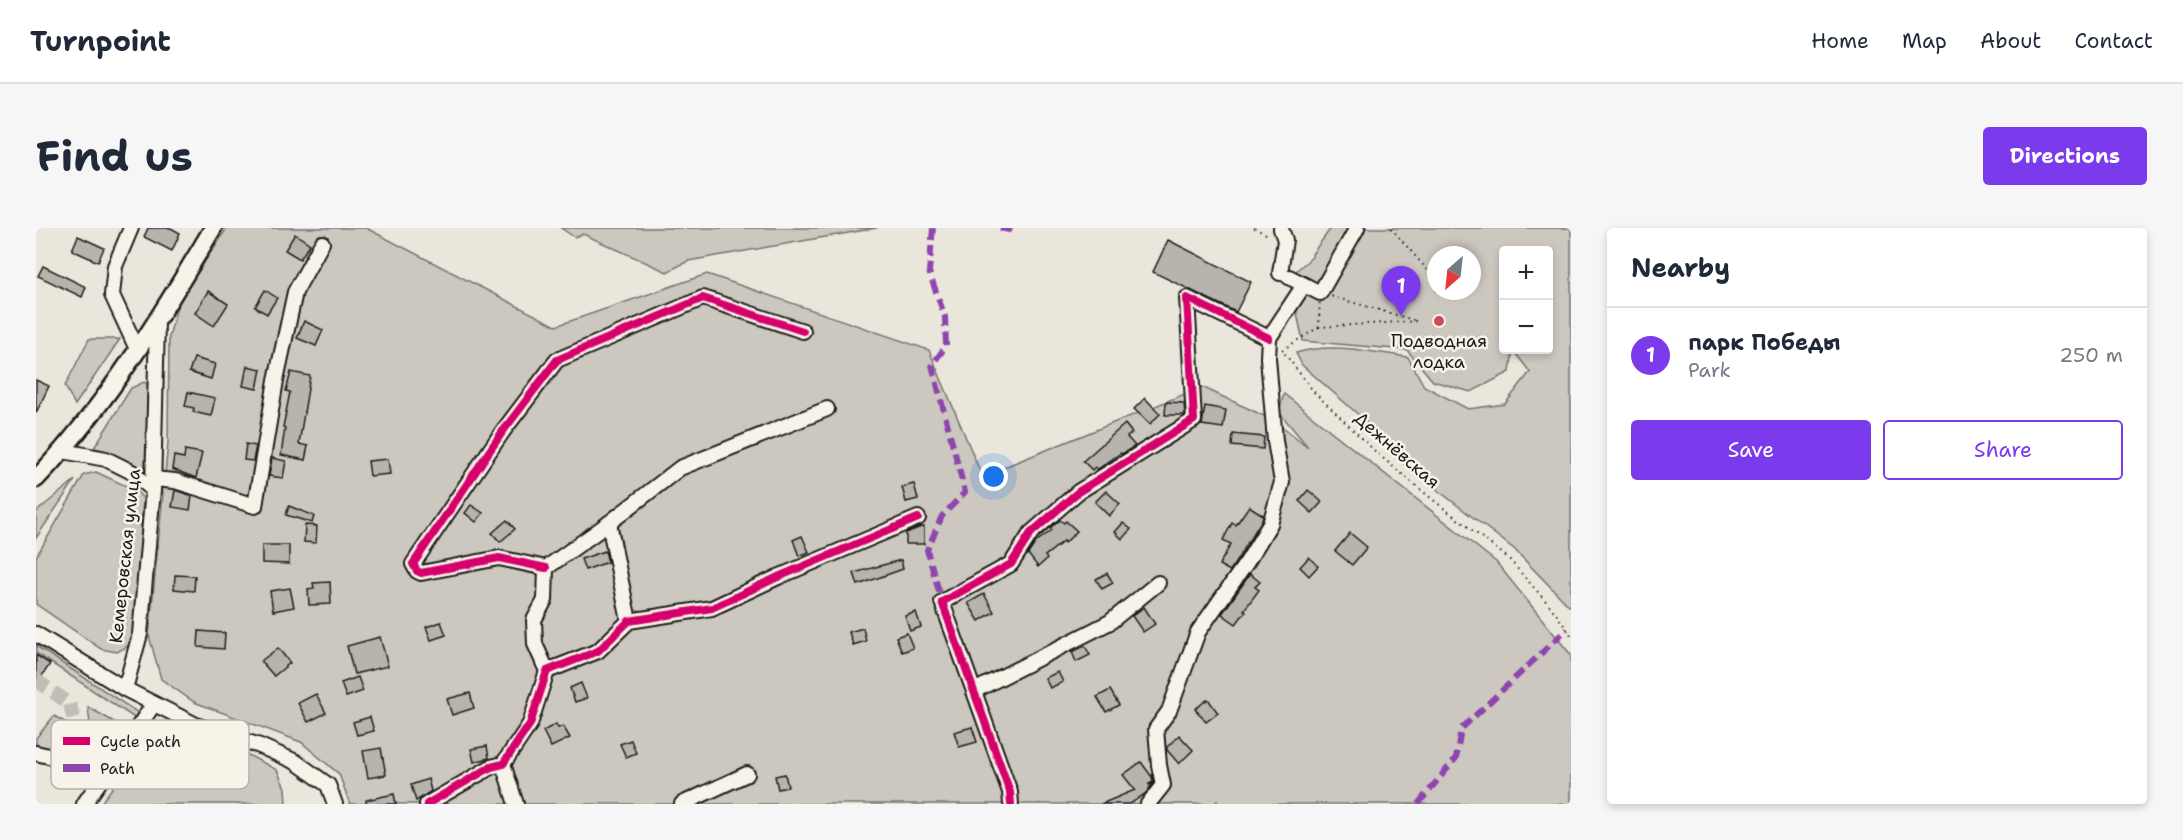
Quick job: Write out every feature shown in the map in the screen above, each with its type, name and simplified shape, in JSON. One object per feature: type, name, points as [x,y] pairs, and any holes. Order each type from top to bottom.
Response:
[{"type":"main road","name":"Кемеровская улица","points":[[36,479],[63,451],[138,349],[157,322],[213,228]]},
{"type":"street","points":[[1281,230],[1285,240],[1285,275],[1320,293],[1357,228]]},
{"type":"street","points":[[129,229],[115,266],[112,295],[138,349]]},
{"type":"street","points":[[63,451],[106,459],[153,485],[175,481],[255,506],[276,380],[295,292],[322,243]]},
{"type":"street","points":[[1148,804],[1163,785],[1156,729],[1169,711],[1198,632],[1247,562],[1270,524],[1282,482],[1275,441],[1268,358],[1269,338],[1304,285]]},
{"type":"street","points":[[803,331],[703,298],[557,360],[503,431],[413,564],[421,573],[499,558],[546,568],[680,468],[827,409]]},
{"type":"street","points":[[1011,804],[1010,792],[942,602],[1011,564],[1031,533],[1078,492],[1194,420],[1187,298],[1269,338]]},
{"type":"street","name":"Кемеровская улица","points":[[125,689],[140,634],[153,485],[157,322]]},
{"type":"street","points":[[547,671],[598,651],[629,621],[712,608],[777,577],[918,518]]},
{"type":"street","points":[[609,523],[629,621]]},
{"type":"street","points":[[427,804],[491,767],[503,764],[530,724],[547,671],[535,644],[534,620],[544,600],[546,568]]},
{"type":"street","points":[[974,691],[1110,622],[1158,583]]},
{"type":"street","points":[[36,634],[125,689],[186,720]]},
{"type":"street","points":[[143,720],[154,704]]},
{"type":"street","points":[[249,742],[296,762],[328,785],[335,804]]},
{"type":"street","points":[[36,753],[51,757]]},
{"type":"street","points":[[503,764],[516,804]]},
{"type":"street","points":[[682,804],[747,774]]},
{"type":"street","points":[[84,804],[95,789]]},
{"type":"path","points":[[1391,228],[1427,270]]},
{"type":"path","points":[[1320,293],[1417,321],[1319,327],[1320,293]]},
{"type":"shaded area","points":[[227,228],[366,228],[556,326],[707,274],[929,350],[982,476],[1202,387],[1275,421],[1308,447],[1279,412],[1284,394],[1496,562],[1571,655],[1571,804],[1218,804],[1217,801],[1215,804],[350,804],[339,774],[301,742],[249,723],[249,720],[242,720],[194,702],[161,679],[149,636],[168,443],[169,337],[178,302]]},
{"type":"shaded area","points":[[561,228],[877,228],[688,261],[667,272],[583,234],[574,237]]},
{"type":"shaded area","points":[[1331,228],[1571,228],[1571,606],[1514,549],[1400,461],[1360,416],[1302,365],[1296,353],[1338,348],[1408,357],[1424,386],[1468,409],[1505,404],[1530,372],[1516,354],[1553,354],[1553,246],[1499,246],[1499,354],[1512,354],[1510,372],[1471,392],[1433,381],[1407,350],[1303,341],[1289,277],[1312,257]]},
{"type":"shaded area","points":[[89,339],[120,339],[75,405],[65,386]]},
{"type":"shaded area","points":[[144,382],[148,385],[145,471],[104,450],[94,448],[131,388]]},
{"type":"shaded area","points":[[96,472],[135,490],[143,498],[134,635],[130,645],[117,652],[101,649],[36,604],[36,557],[84,475]]},
{"type":"shaded area","points":[[75,480],[36,538],[36,512]]},
{"type":"shaded area","points":[[36,646],[137,712],[136,719],[36,653]]},
{"type":"shaded area","points":[[88,707],[111,720],[90,720]]},
{"type":"shaded area","points":[[54,716],[61,720],[51,720],[51,753],[36,749],[36,738]]},
{"type":"shaded area","points":[[249,755],[277,770],[285,788],[286,804],[102,804],[111,789],[249,789]]},
{"type":"building","points":[[148,228],[171,228],[180,233],[172,251],[144,237]]},
{"type":"building","points":[[295,234],[310,244],[300,259],[285,250]]},
{"type":"building","points":[[78,236],[104,248],[98,262],[72,250]]},
{"type":"building","points":[[1168,240],[1251,282],[1236,312],[1153,272]]},
{"type":"building","points":[[43,266],[86,287],[82,297],[38,276]]},
{"type":"building","points":[[265,290],[277,298],[267,314],[255,307]]},
{"type":"building","points":[[208,291],[228,304],[214,326],[195,313]]},
{"type":"building","points":[[304,321],[323,330],[316,346],[297,338]]},
{"type":"building","points":[[194,358],[215,364],[211,379],[189,372]]},
{"type":"building","points":[[247,366],[261,369],[257,389],[243,386]]},
{"type":"building","points":[[291,372],[310,376],[299,444],[308,446],[305,460],[281,455],[285,428],[283,427],[290,392],[286,391]]},
{"type":"building","points":[[36,380],[49,386],[36,413]]},
{"type":"building","points":[[188,392],[215,398],[211,416],[193,412],[194,408],[185,406]]},
{"type":"building","points":[[1145,398],[1160,414],[1150,424],[1134,409]]},
{"type":"building","points":[[1166,402],[1184,403],[1185,415],[1165,415]]},
{"type":"building","points":[[1205,406],[1226,410],[1223,428],[1202,425]]},
{"type":"building","points":[[1125,424],[1132,433],[1127,437],[1135,446],[1098,469],[1095,467],[1092,470],[1083,461]]},
{"type":"building","points":[[1233,434],[1264,437],[1263,449],[1232,446]]},
{"type":"building","points":[[246,444],[256,446],[253,461],[244,460]]},
{"type":"building","points":[[185,450],[202,453],[196,478],[172,469],[174,456],[184,458]]},
{"type":"building","points":[[272,458],[286,461],[283,478],[269,476]]},
{"type":"building","points":[[388,459],[390,474],[370,476],[368,461]]},
{"type":"building","points":[[914,484],[918,499],[906,502],[902,487]]},
{"type":"building","points":[[175,490],[192,496],[190,510],[172,507]]},
{"type":"building","points":[[1308,490],[1322,502],[1312,513],[1299,501]]},
{"type":"building","points":[[1106,491],[1120,504],[1109,516],[1095,502]]},
{"type":"building","points":[[471,505],[483,513],[476,522],[465,513]]},
{"type":"building","points":[[289,506],[314,516],[312,523],[286,515]]},
{"type":"building","points":[[1249,506],[1263,515],[1262,520],[1230,571],[1219,565],[1231,544],[1223,540],[1232,523],[1236,525]]},
{"type":"building","points":[[507,520],[515,529],[500,542],[492,533]]},
{"type":"building","points":[[1060,520],[1064,523],[1066,521],[1077,531],[1065,543],[1064,541],[1045,556],[1047,559],[1038,567],[1028,554],[1036,542],[1052,530],[1050,528]]},
{"type":"building","points":[[1123,523],[1131,529],[1122,539],[1115,532]]},
{"type":"building","points":[[305,525],[317,526],[316,543],[304,542]]},
{"type":"building","points":[[924,527],[924,544],[906,544],[906,533]]},
{"type":"building","points":[[1350,533],[1367,547],[1352,565],[1335,551]]},
{"type":"building","points":[[802,536],[809,552],[799,556],[793,540]]},
{"type":"building","points":[[262,545],[289,545],[289,564],[262,563]]},
{"type":"building","points":[[605,551],[608,562],[585,570],[581,559]]},
{"type":"building","points":[[1309,557],[1318,566],[1309,576],[1300,567]]},
{"type":"building","points":[[901,560],[903,569],[858,585],[854,573]]},
{"type":"building","points":[[1107,573],[1113,583],[1102,589],[1096,579]]},
{"type":"building","points":[[1250,574],[1260,582],[1255,587],[1259,590],[1236,624],[1222,614]]},
{"type":"building","points":[[175,575],[195,576],[194,591],[174,589]]},
{"type":"building","points":[[330,582],[331,604],[309,605],[308,589],[314,588],[313,583]]},
{"type":"building","points":[[290,588],[294,607],[273,611],[270,591]]},
{"type":"building","points":[[984,594],[994,612],[979,621],[968,603]]},
{"type":"building","points":[[1144,607],[1155,624],[1143,632],[1132,616]]},
{"type":"building","points":[[916,612],[921,627],[910,631],[905,616]]},
{"type":"building","points":[[441,622],[446,635],[431,640],[426,627]]},
{"type":"building","points":[[863,628],[866,641],[853,645],[849,632]]},
{"type":"building","points":[[199,631],[225,633],[224,649],[198,647]]},
{"type":"building","points":[[907,633],[913,648],[902,652],[896,637]]},
{"type":"building","points":[[380,637],[388,666],[354,674],[347,646]]},
{"type":"building","points":[[1085,646],[1090,655],[1076,662],[1072,652]]},
{"type":"building","points":[[278,648],[290,663],[274,676],[261,661]]},
{"type":"building","points":[[36,655],[50,664],[36,685]]},
{"type":"building","points":[[1058,672],[1063,682],[1050,688],[1045,678]]},
{"type":"building","points":[[358,677],[363,691],[346,697],[341,683]]},
{"type":"building","points":[[581,683],[587,698],[575,702],[570,688]]},
{"type":"building","points":[[1110,690],[1119,705],[1106,712],[1097,697]]},
{"type":"building","points":[[470,693],[474,708],[452,715],[447,699]]},
{"type":"building","points":[[316,694],[326,713],[308,722],[298,703]]},
{"type":"building","points":[[1208,699],[1218,713],[1206,722],[1195,709]]},
{"type":"building","points":[[370,717],[374,731],[357,735],[353,722]]},
{"type":"building","points":[[556,724],[558,728],[563,726],[570,738],[551,747],[543,731]]},
{"type":"building","points":[[972,727],[977,742],[959,747],[954,732]]},
{"type":"building","points":[[1179,735],[1193,750],[1179,764],[1167,747]]},
{"type":"building","points":[[631,740],[636,753],[626,757],[620,744]]},
{"type":"building","points":[[487,746],[489,758],[474,762],[471,749]]},
{"type":"building","points":[[381,748],[386,775],[368,778],[363,751]]},
{"type":"building","points":[[1141,762],[1153,781],[1148,785],[1153,783],[1146,793],[1130,804],[1101,804],[1135,790],[1123,775]]},
{"type":"building","points":[[785,774],[788,787],[778,789],[775,776]]},
{"type":"building","points":[[428,779],[431,791],[416,801],[411,785]]},
{"type":"building","points":[[394,794],[396,804],[366,804],[366,800]]},
{"type":"tunnel","points":[[36,680],[70,704],[74,720]]},
{"type":"marked path","points":[[933,228],[929,272],[945,317],[946,346],[932,365],[965,492],[942,516],[927,550],[942,602]]},
{"type":"marked path","points":[[1000,228],[1009,230],[1011,228]]},
{"type":"marked path","points":[[1418,804],[1456,758],[1461,729],[1567,629]]},
{"type":"cycle path","points":[[546,568],[499,558],[421,573],[413,564],[503,431],[557,360],[703,298],[803,331]]},
{"type":"cycle path","points":[[1011,804],[1010,792],[942,602],[1011,564],[1031,533],[1078,492],[1194,420],[1187,298],[1269,338]]},
{"type":"cycle path","points":[[427,804],[491,767],[503,764],[530,724],[547,671],[598,651],[629,621],[712,608],[778,577],[918,518]]},
{"type":"place","name":"парк Победы","points":[[1401,316]]},
{"type":"place","name":"Подводная лодка","points":[[1439,321]]}]
